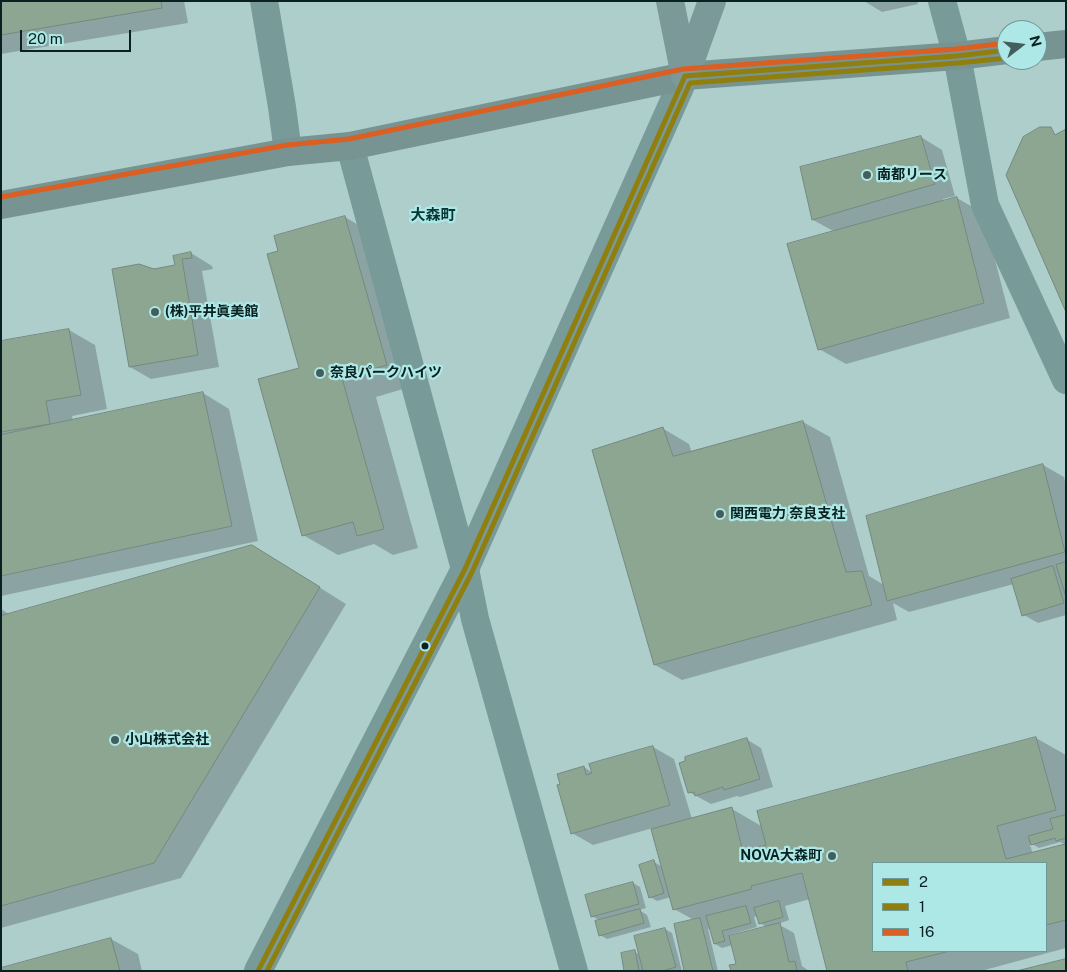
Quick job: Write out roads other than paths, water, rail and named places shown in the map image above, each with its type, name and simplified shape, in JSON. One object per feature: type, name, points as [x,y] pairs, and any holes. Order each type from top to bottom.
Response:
[{"type":"main road","points":[[670,1],[685,76]]},
{"type":"main road","points":[[685,76],[712,1]]},
{"type":"main road","points":[[1047,46],[1066,44]]},
{"type":"main road","points":[[1,205],[288,152],[350,146],[685,76],[957,56],[997,51]]},
{"type":"street","points":[[264,1],[288,152]]},
{"type":"street","points":[[942,1],[957,56],[984,205],[1066,380]]},
{"type":"street","points":[[258,971],[465,569],[685,76]]},
{"type":"street","points":[[350,146],[465,569],[475,619],[574,971]]},
{"type":"place","name":"南都リース","points":[[867,175]]},
{"type":"place","name":"(株)平井眞美館","points":[[155,312]]},
{"type":"place","name":"奈良パークハイツ","points":[[320,373]]},
{"type":"place","name":"関西電力 奈良支社","points":[[720,514]]},
{"type":"place","name":"小山株式会社","points":[[115,740]]},
{"type":"place","name":"NOVA大森町","points":[[832,856]]},
{"type":"district","name":"大森町","points":[[433,215]]}]
